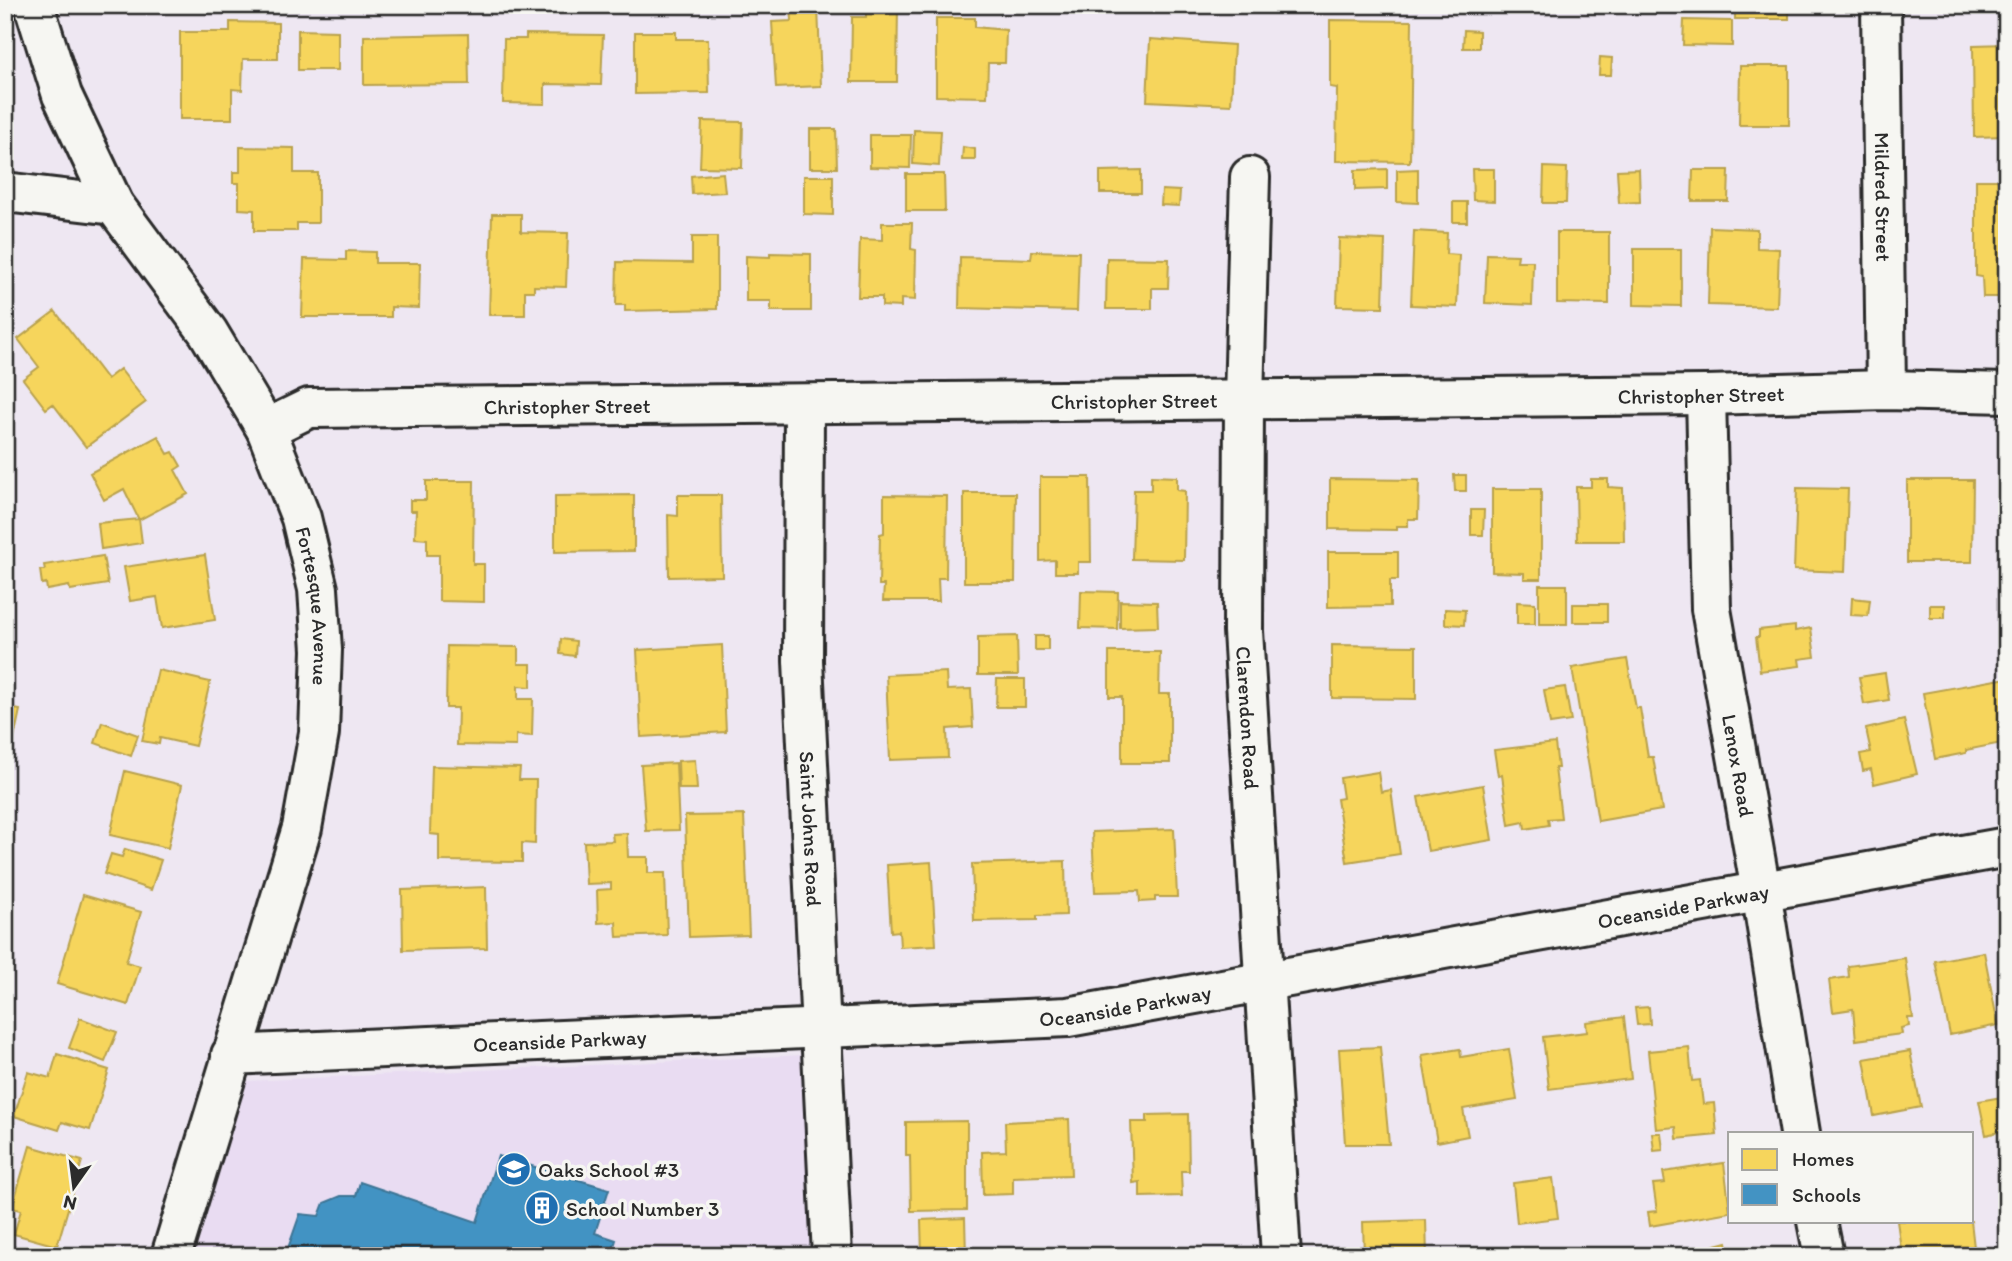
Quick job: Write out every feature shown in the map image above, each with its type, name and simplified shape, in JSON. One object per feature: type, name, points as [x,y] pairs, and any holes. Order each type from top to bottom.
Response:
[{"type":"street","name":"Fortesque Avenue","points":[[34,5],[62,95],[114,205],[208,332],[265,429],[301,518],[318,589],[322,650],[318,733],[302,828],[170,1256]]},
{"type":"street","name":"Mildred Street","points":[[1881,5],[1886,390]]},
{"type":"street","name":"Clarendon Road","points":[[1250,177],[1244,400],[1243,631],[1281,1256]]},
{"type":"street","points":[[5,192],[114,205]]},
{"type":"street","name":"Christopher Street","points":[[265,429],[309,408],[1706,395],[1886,390],[2007,393]]},
{"type":"street","name":"Lenox Road","points":[[1706,395],[1711,609],[1800,1132]]},
{"type":"street","name":"Saint Johns Road","points":[[804,404],[803,661],[832,1256]]},
{"type":"street","name":"Oceanside Parkway","points":[[231,1055],[1068,1017],[2007,847]]},
{"type":"street","points":[[1817,1222],[1824,1256]]},
{"type":"shaded area","name":"Oaks School #3","points":[[804,1055],[812,1256],[194,1256],[246,1081]]},
{"type":"building: Homes","points":[[866,5],[898,5],[897,82],[851,82],[852,17],[866,17]]},
{"type":"building: Homes","points":[[1735,5],[1789,5],[1789,19],[1735,19]]},
{"type":"building: Homes","points":[[818,6],[821,86],[776,88],[772,22],[792,21],[791,7]]},
{"type":"building: Homes","points":[[936,18],[975,18],[975,27],[1006,30],[1005,63],[988,63],[987,97],[936,96]]},
{"type":"building: Homes","points":[[1330,20],[1412,21],[1410,162],[1336,161],[1337,88],[1330,87]]},
{"type":"building: Homes","points":[[1684,20],[1732,21],[1732,46],[1683,45]]},
{"type":"building: Homes","points":[[230,22],[278,23],[278,59],[243,59],[242,90],[232,89],[232,119],[180,119],[180,32],[230,32]]},
{"type":"building: Homes","points":[[298,30],[338,31],[338,70],[298,70]]},
{"type":"building: Homes","points":[[1464,30],[1479,31],[1479,48],[1463,48]]},
{"type":"building: Homes","points":[[635,32],[676,32],[676,39],[708,39],[709,93],[635,94]]},
{"type":"building: Homes","points":[[468,34],[469,84],[364,85],[364,36]]},
{"type":"building: Homes","points":[[526,34],[603,35],[601,85],[545,84],[545,104],[503,103],[504,39],[526,39]]},
{"type":"building: Homes","points":[[1150,39],[1234,45],[1231,105],[1147,101]]},
{"type":"building: Homes","points":[[2007,44],[2007,136],[1974,137],[1973,45]]},
{"type":"building: Homes","points":[[1600,57],[1612,58],[1611,75],[1599,75]]},
{"type":"building: Homes","points":[[1740,66],[1789,66],[1789,125],[1739,125]]},
{"type":"building: Homes","points":[[702,121],[743,122],[742,168],[700,167]]},
{"type":"building: Homes","points":[[810,129],[836,129],[837,168],[810,168]]},
{"type":"building: Homes","points":[[914,130],[941,131],[939,166],[913,164]]},
{"type":"building: Homes","points":[[870,135],[911,135],[910,168],[870,167]]},
{"type":"building: Homes","points":[[240,147],[294,148],[294,173],[318,173],[318,223],[297,223],[297,231],[254,231],[254,210],[239,209],[239,183],[233,183],[233,172],[240,172]]},
{"type":"building: Homes","points":[[963,147],[975,149],[975,160],[962,160]]},
{"type":"building: Homes","points":[[1544,167],[1567,168],[1566,203],[1543,203]]},
{"type":"building: Homes","points":[[1387,169],[1387,189],[1355,190],[1355,170]]},
{"type":"building: Homes","points":[[1418,169],[1418,203],[1397,202],[1397,170]]},
{"type":"building: Homes","points":[[1472,169],[1494,169],[1494,201],[1473,200]]},
{"type":"building: Homes","points":[[1639,169],[1640,202],[1619,203],[1617,170]]},
{"type":"building: Homes","points":[[1141,170],[1141,193],[1100,193],[1100,171]]},
{"type":"building: Homes","points":[[1693,170],[1729,170],[1728,201],[1692,201]]},
{"type":"building: Homes","points":[[723,173],[725,192],[692,194],[691,176]]},
{"type":"building: Homes","points":[[906,174],[944,174],[945,211],[906,211]]},
{"type":"building: Homes","points":[[804,176],[833,176],[833,215],[804,214]]},
{"type":"building: Homes","points":[[1976,180],[2007,180],[2007,297],[1983,297],[1982,277],[1976,276]]},
{"type":"building: Homes","points":[[1162,190],[1180,191],[1179,206],[1161,205]]},
{"type":"building: Homes","points":[[1453,202],[1467,202],[1467,222],[1453,222]]},
{"type":"building: Homes","points":[[492,214],[521,214],[521,232],[568,233],[566,287],[534,286],[534,291],[525,291],[525,315],[489,315]]},
{"type":"building: Homes","points":[[882,223],[912,223],[911,249],[916,250],[915,300],[901,299],[901,307],[882,306],[882,297],[858,297],[860,239],[882,240]]},
{"type":"building: Homes","points":[[1710,227],[1757,229],[1757,248],[1779,249],[1777,307],[1708,305]]},
{"type":"building: Homes","points":[[1414,231],[1447,233],[1446,254],[1459,255],[1457,307],[1411,305]]},
{"type":"building: Homes","points":[[1557,232],[1609,232],[1609,304],[1557,303]]},
{"type":"building: Homes","points":[[692,237],[717,237],[717,309],[625,311],[625,305],[616,305],[617,262],[692,263]]},
{"type":"building: Homes","points":[[1339,238],[1385,240],[1383,307],[1337,306]]},
{"type":"building: Homes","points":[[1634,249],[1681,249],[1681,306],[1634,305]]},
{"type":"building: Homes","points":[[346,251],[375,252],[375,263],[420,263],[419,308],[391,307],[391,317],[302,317],[304,259],[346,260]]},
{"type":"building: Homes","points":[[1032,251],[1079,252],[1077,311],[959,308],[960,257],[1031,259]]},
{"type":"building: Homes","points":[[770,253],[811,254],[811,311],[771,311],[771,301],[746,301],[746,256],[770,257]]},
{"type":"building: Homes","points":[[1487,254],[1518,255],[1517,261],[1533,261],[1532,305],[1485,303]]},
{"type":"building: Homes","points":[[1107,258],[1169,259],[1168,288],[1152,288],[1152,309],[1106,309]]},
{"type":"building: Homes","points":[[55,311],[107,379],[120,369],[146,402],[86,447],[53,404],[46,409],[23,379],[39,367],[18,339]]},
{"type":"building: Homes","points":[[158,436],[168,454],[173,452],[181,466],[175,470],[188,494],[139,520],[124,489],[104,500],[90,473]]},
{"type":"building: Homes","points":[[1454,475],[1466,475],[1466,491],[1455,491]]},
{"type":"building: Homes","points":[[1151,476],[1177,477],[1177,490],[1185,491],[1184,560],[1132,559],[1134,490],[1151,490]]},
{"type":"building: Homes","points":[[1040,477],[1090,477],[1091,562],[1078,562],[1078,573],[1055,573],[1055,560],[1040,561]]},
{"type":"building: Homes","points":[[1330,479],[1419,480],[1418,519],[1408,519],[1408,526],[1397,526],[1397,530],[1330,529]]},
{"type":"building: Homes","points":[[1591,479],[1608,479],[1608,487],[1623,488],[1624,541],[1577,541],[1576,487],[1591,487]]},
{"type":"building: Homes","points":[[1907,480],[1973,480],[1972,562],[1907,562]]},
{"type":"building: Homes","points":[[426,481],[474,481],[473,564],[484,564],[484,602],[439,601],[439,555],[427,555],[427,539],[415,538],[416,511],[410,511],[410,500],[426,500]]},
{"type":"building: Homes","points":[[1797,488],[1848,489],[1845,572],[1794,570]]},
{"type":"building: Homes","points":[[1492,489],[1541,489],[1541,579],[1524,579],[1524,573],[1492,572]]},
{"type":"building: Homes","points":[[964,493],[1016,493],[1015,582],[964,582]]},
{"type":"building: Homes","points":[[634,495],[634,551],[555,552],[555,496]]},
{"type":"building: Homes","points":[[678,495],[721,495],[722,576],[669,577],[668,515],[678,516]]},
{"type":"building: Homes","points":[[884,495],[947,496],[946,578],[938,578],[939,601],[883,601],[884,585],[879,585],[880,534],[884,533]]},
{"type":"building: Homes","points":[[1471,510],[1484,510],[1483,535],[1471,535]]},
{"type":"building: Homes","points":[[139,519],[142,543],[101,549],[98,523]]},
{"type":"building: Homes","points":[[1328,552],[1398,552],[1398,580],[1390,580],[1390,606],[1328,607]]},
{"type":"building: Homes","points":[[205,555],[215,620],[162,628],[157,597],[130,601],[124,567]]},
{"type":"building: Homes","points":[[103,556],[108,584],[70,590],[69,586],[47,590],[46,583],[42,584],[40,570],[45,570],[44,565]]},
{"type":"building: Homes","points":[[1539,585],[1567,585],[1567,624],[1539,624]]},
{"type":"building: Homes","points":[[1081,591],[1118,592],[1117,629],[1080,628]]},
{"type":"building: Homes","points":[[1852,598],[1870,600],[1868,616],[1851,615]]},
{"type":"building: Homes","points":[[1120,601],[1157,602],[1158,627],[1120,628]]},
{"type":"building: Homes","points":[[1517,602],[1535,603],[1535,624],[1517,624]]},
{"type":"building: Homes","points":[[1573,604],[1607,604],[1607,622],[1573,622]]},
{"type":"building: Homes","points":[[1930,605],[1945,605],[1945,618],[1930,618]]},
{"type":"building: Homes","points":[[1445,609],[1465,610],[1464,625],[1445,624]]},
{"type":"building: Homes","points":[[1795,626],[1795,631],[1811,628],[1815,657],[1799,659],[1800,666],[1760,671],[1756,637],[1759,637],[1759,630]]},
{"type":"building: Homes","points":[[1017,636],[1018,675],[978,675],[978,637]]},
{"type":"building: Homes","points":[[1035,636],[1048,636],[1048,650],[1035,650]]},
{"type":"building: Homes","points":[[561,639],[576,641],[575,656],[560,654]]},
{"type":"building: Homes","points":[[722,645],[726,732],[641,737],[637,650]]},
{"type":"building: Homes","points":[[1332,645],[1416,646],[1416,699],[1332,698]]},
{"type":"building: Homes","points":[[447,646],[518,647],[518,664],[531,664],[531,687],[518,686],[518,699],[533,699],[532,736],[516,735],[516,746],[457,745],[458,708],[446,708]]},
{"type":"building: Homes","points":[[1109,652],[1160,652],[1159,694],[1170,694],[1170,763],[1122,763],[1122,697],[1109,697]]},
{"type":"building: Homes","points":[[1627,659],[1636,708],[1640,708],[1648,757],[1653,757],[1662,810],[1598,821],[1572,668]]},
{"type":"building: Homes","points":[[158,670],[210,682],[195,746],[160,738],[159,744],[142,741]]},
{"type":"building: Homes","points":[[946,672],[947,690],[971,689],[973,727],[947,729],[948,758],[890,760],[886,675]]},
{"type":"building: Homes","points":[[1885,673],[1889,700],[1864,704],[1859,677]]},
{"type":"building: Homes","points":[[2007,678],[2007,742],[1935,759],[1923,693]]},
{"type":"building: Homes","points":[[997,679],[1025,679],[1025,707],[996,707]]},
{"type":"building: Homes","points":[[1565,687],[1571,721],[1550,724],[1544,690]]},
{"type":"building: Homes","points":[[5,707],[20,710],[12,748],[5,746]]},
{"type":"building: Homes","points":[[1904,720],[1917,774],[1874,784],[1871,769],[1863,771],[1860,754],[1871,752],[1866,729]]},
{"type":"building: Homes","points":[[102,722],[138,735],[131,756],[95,743]]},
{"type":"building: Homes","points":[[1555,743],[1561,818],[1548,819],[1549,825],[1525,829],[1524,822],[1509,825],[1502,775],[1498,776],[1494,750]]},
{"type":"building: Homes","points":[[695,760],[697,789],[679,789],[678,761]]},
{"type":"building: Homes","points":[[676,763],[679,830],[646,831],[641,765]]},
{"type":"building: Homes","points":[[432,766],[520,768],[519,780],[536,780],[535,844],[522,843],[522,862],[439,861],[439,835],[430,834]]},
{"type":"building: Homes","points":[[125,771],[182,785],[168,848],[110,835]]},
{"type":"building: Homes","points":[[1378,772],[1381,792],[1391,790],[1400,854],[1347,862],[1337,799],[1343,798],[1340,778]]},
{"type":"building: Homes","points":[[1483,785],[1492,840],[1428,851],[1418,797]]},
{"type":"building: Homes","points":[[744,815],[749,935],[689,937],[685,816]]},
{"type":"building: Homes","points":[[1174,829],[1177,897],[1155,897],[1155,901],[1140,902],[1139,891],[1095,892],[1092,832]]},
{"type":"building: Homes","points":[[627,833],[628,857],[648,857],[648,873],[665,873],[667,935],[617,937],[616,922],[598,923],[597,890],[611,889],[611,883],[586,884],[584,842],[613,841],[612,834]]},
{"type":"building: Homes","points":[[125,849],[161,860],[151,890],[104,874],[111,854],[122,857]]},
{"type":"building: Homes","points":[[1065,861],[1066,915],[1037,916],[1037,920],[974,921],[972,864]]},
{"type":"building: Homes","points":[[931,862],[936,945],[900,947],[899,931],[891,932],[887,865]]},
{"type":"building: Homes","points":[[486,887],[487,948],[403,950],[402,890]]},
{"type":"building: Homes","points":[[83,895],[141,912],[126,962],[140,966],[128,1005],[57,984]]},
{"type":"building: Homes","points":[[1984,952],[1998,1025],[1950,1035],[1935,961]]},
{"type":"building: Homes","points":[[1905,958],[1913,1018],[1908,1018],[1909,1026],[1901,1028],[1902,1034],[1856,1040],[1853,1009],[1833,1012],[1829,980],[1849,977],[1848,966]]},
{"type":"building: Homes","points":[[1649,1007],[1650,1024],[1637,1025],[1635,1008]]},
{"type":"building: Homes","points":[[1624,1017],[1631,1079],[1549,1089],[1543,1037],[1587,1032],[1586,1022]]},
{"type":"building: Homes","points":[[80,1018],[117,1032],[105,1062],[69,1048]]},
{"type":"building: Homes","points":[[1380,1047],[1389,1144],[1345,1144],[1339,1049]]},
{"type":"building: Homes","points":[[1689,1047],[1692,1081],[1700,1080],[1703,1104],[1714,1103],[1717,1135],[1677,1139],[1676,1127],[1656,1129],[1648,1051]]},
{"type":"building: Homes","points":[[1460,1049],[1461,1057],[1509,1049],[1517,1100],[1463,1109],[1468,1136],[1437,1142],[1422,1055]]},
{"type":"building: Homes","points":[[1910,1051],[1921,1107],[1874,1116],[1864,1059]]},
{"type":"building: Homes","points":[[57,1054],[109,1070],[90,1130],[62,1122],[59,1130],[14,1116],[28,1072],[50,1078]]},
{"type":"building: Homes","points":[[2007,1096],[2007,1130],[1986,1135],[1979,1101]]},
{"type":"building: Homes","points":[[1188,1114],[1189,1171],[1181,1171],[1182,1196],[1140,1197],[1140,1182],[1133,1183],[1131,1122],[1147,1122],[1147,1115]]},
{"type":"building: Homes","points":[[1069,1119],[1071,1175],[1013,1177],[1013,1194],[983,1195],[982,1152],[1006,1151],[1005,1122]]},
{"type":"building: Homes","points":[[967,1121],[967,1210],[911,1211],[906,1122]]},
{"type":"building: Homes","points":[[1652,1133],[1661,1133],[1663,1150],[1654,1151]]},
{"type":"building: Homes","points":[[30,1146],[82,1161],[57,1246],[14,1234],[21,1210],[12,1208]]},
{"type":"building: Homes","points":[[1724,1163],[1728,1212],[1650,1226],[1648,1212],[1657,1211],[1653,1184],[1665,1183],[1663,1172]]},
{"type":"building: Homes","points":[[1553,1178],[1558,1218],[1517,1223],[1513,1183]]},
{"type":"building: Homes","points":[[965,1218],[966,1256],[922,1256],[921,1220]]},
{"type":"building: Homes","points":[[1426,1220],[1427,1256],[1364,1256],[1363,1222]]},
{"type":"building: Homes","points":[[1897,1222],[1971,1222],[1975,1256],[1902,1256]]},
{"type":"building: Homes","points":[[1727,1242],[1730,1256],[1674,1256]]},
{"type":"building: Schools","name":"School Number 3","points":[[498,1156],[609,1189],[595,1233],[616,1240],[611,1256],[278,1256],[287,1251],[300,1214],[319,1216],[324,1203],[341,1196],[356,1196],[360,1182],[477,1222]]},
{"type":"place","name":"Oaks School #3","points":[[514,1169]]},
{"type":"place","name":"School Number 3","points":[[542,1208]]}]
